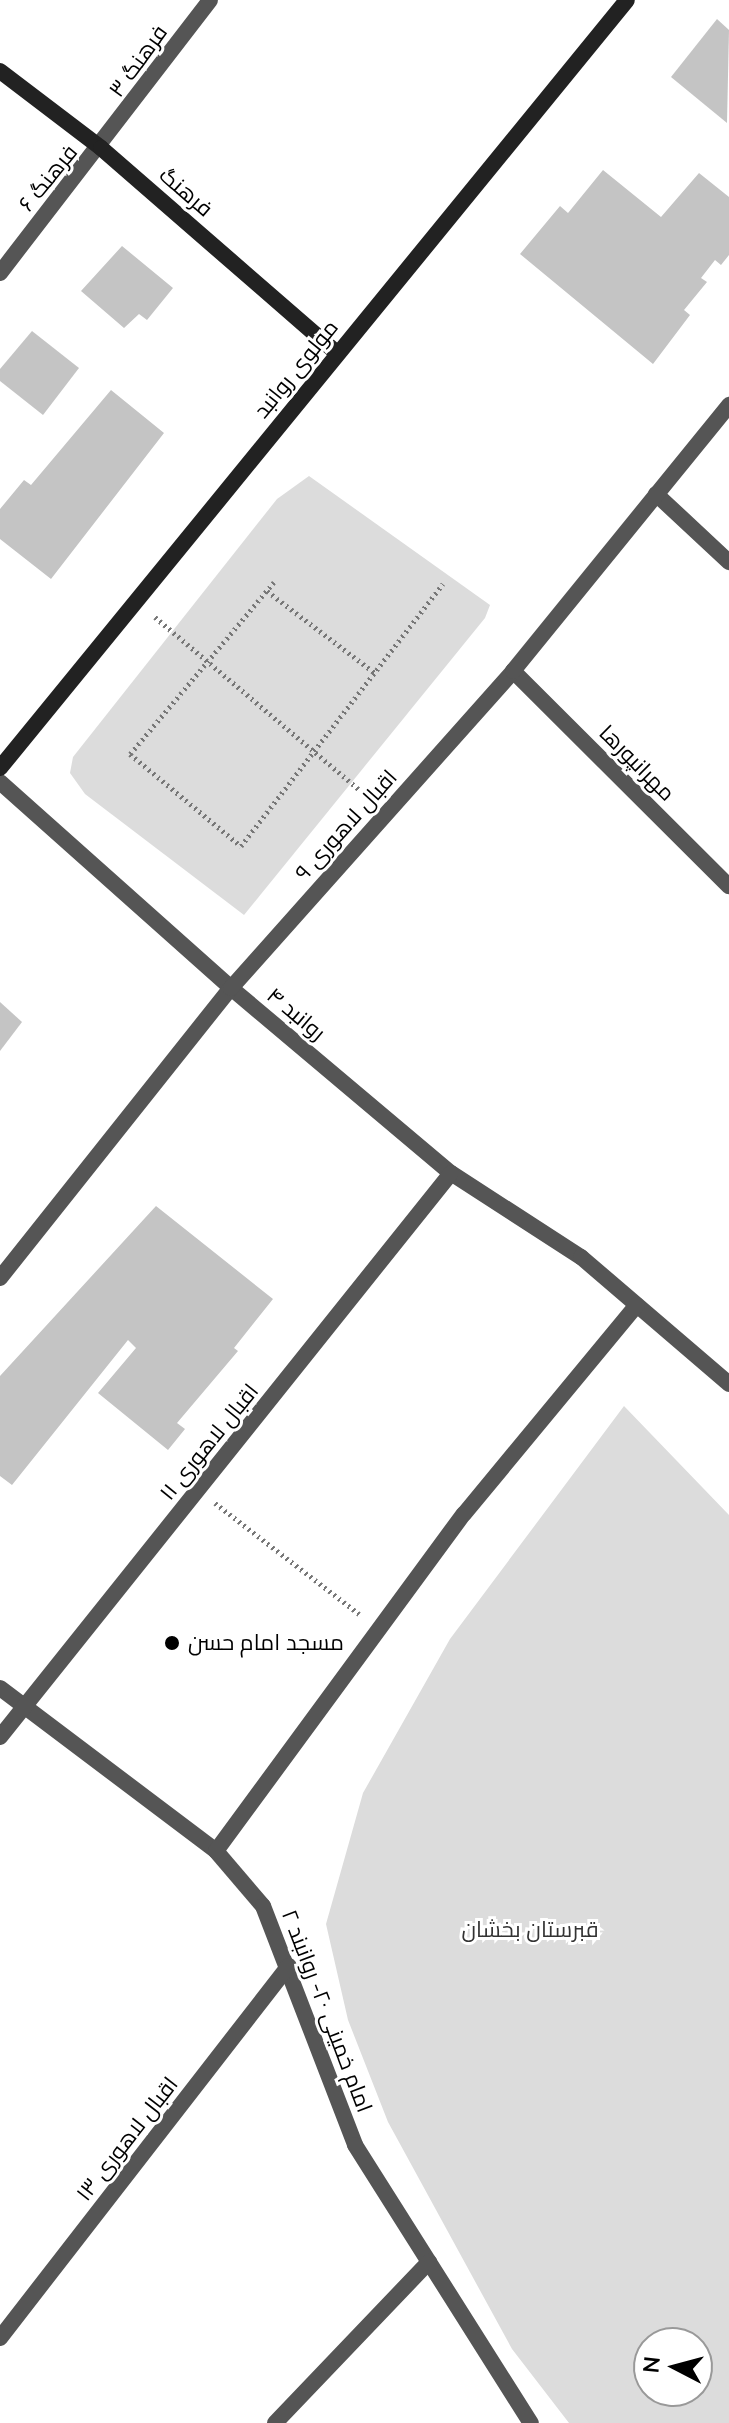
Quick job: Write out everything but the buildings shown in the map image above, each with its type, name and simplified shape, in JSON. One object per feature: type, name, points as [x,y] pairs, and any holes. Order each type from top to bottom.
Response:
[{"type":"street","name":"فرهنگ ۳","points":[[101,148],[210,0]]},
{"type":"street","name":"مولوی روانبد","points":[[0,768],[627,0]]},
{"type":"street","name":"فرهنگ","points":[[0,71],[101,148],[337,353]]},
{"type":"street","name":"فرهنگ ۶","points":[[0,273],[101,148]]},
{"type":"street","name":"اقبال لاهوری ۹","points":[[0,1278],[231,988],[513,671],[729,405]]},
{"type":"street","points":[[656,494],[729,562]]},
{"type":"street","name":"مهرانپورها","points":[[513,671],[729,886]]},
{"type":"street","name":"روانبد ۴","points":[[0,782],[231,988],[451,1173],[581,1257],[729,1384]]},
{"type":"street","name":"اقبال لاهوری ۱۱","points":[[0,1737],[451,1173]]},
{"type":"street","points":[[216,1851],[464,1514],[637,1305]]},
{"type":"street","name":"امام خمینی ۲۰- روانبند ۲","points":[[0,1688],[216,1851],[263,1906],[289,1966],[355,2145],[531,2423]]},
{"type":"street","name":"اقبال لاهوری ۱۳","points":[[0,2338],[289,1966]]},
{"type":"street","points":[[275,2423],[429,2262]]},
{"type":"path","points":[[274,582],[130,754],[241,846],[443,584]]},
{"type":"path","points":[[267,591],[375,673]]},
{"type":"path","points":[[135,601],[387,813]]},
{"type":"path","points":[[199,1490],[380,1630]]},
{"type":"green space","points":[[309,476],[490,605],[485,618],[244,915],[85,794],[70,773],[73,757],[277,499]]},
{"type":"green space","name":"قبرستان بخشان","points":[[624,1406],[729,1515],[729,2423],[569,2423],[512,2349],[388,2122],[348,2020],[326,1924],[363,1793],[450,1639]]},
{"type":"place","name":"مسجد امام حسن","points":[[172,1643]]}]
